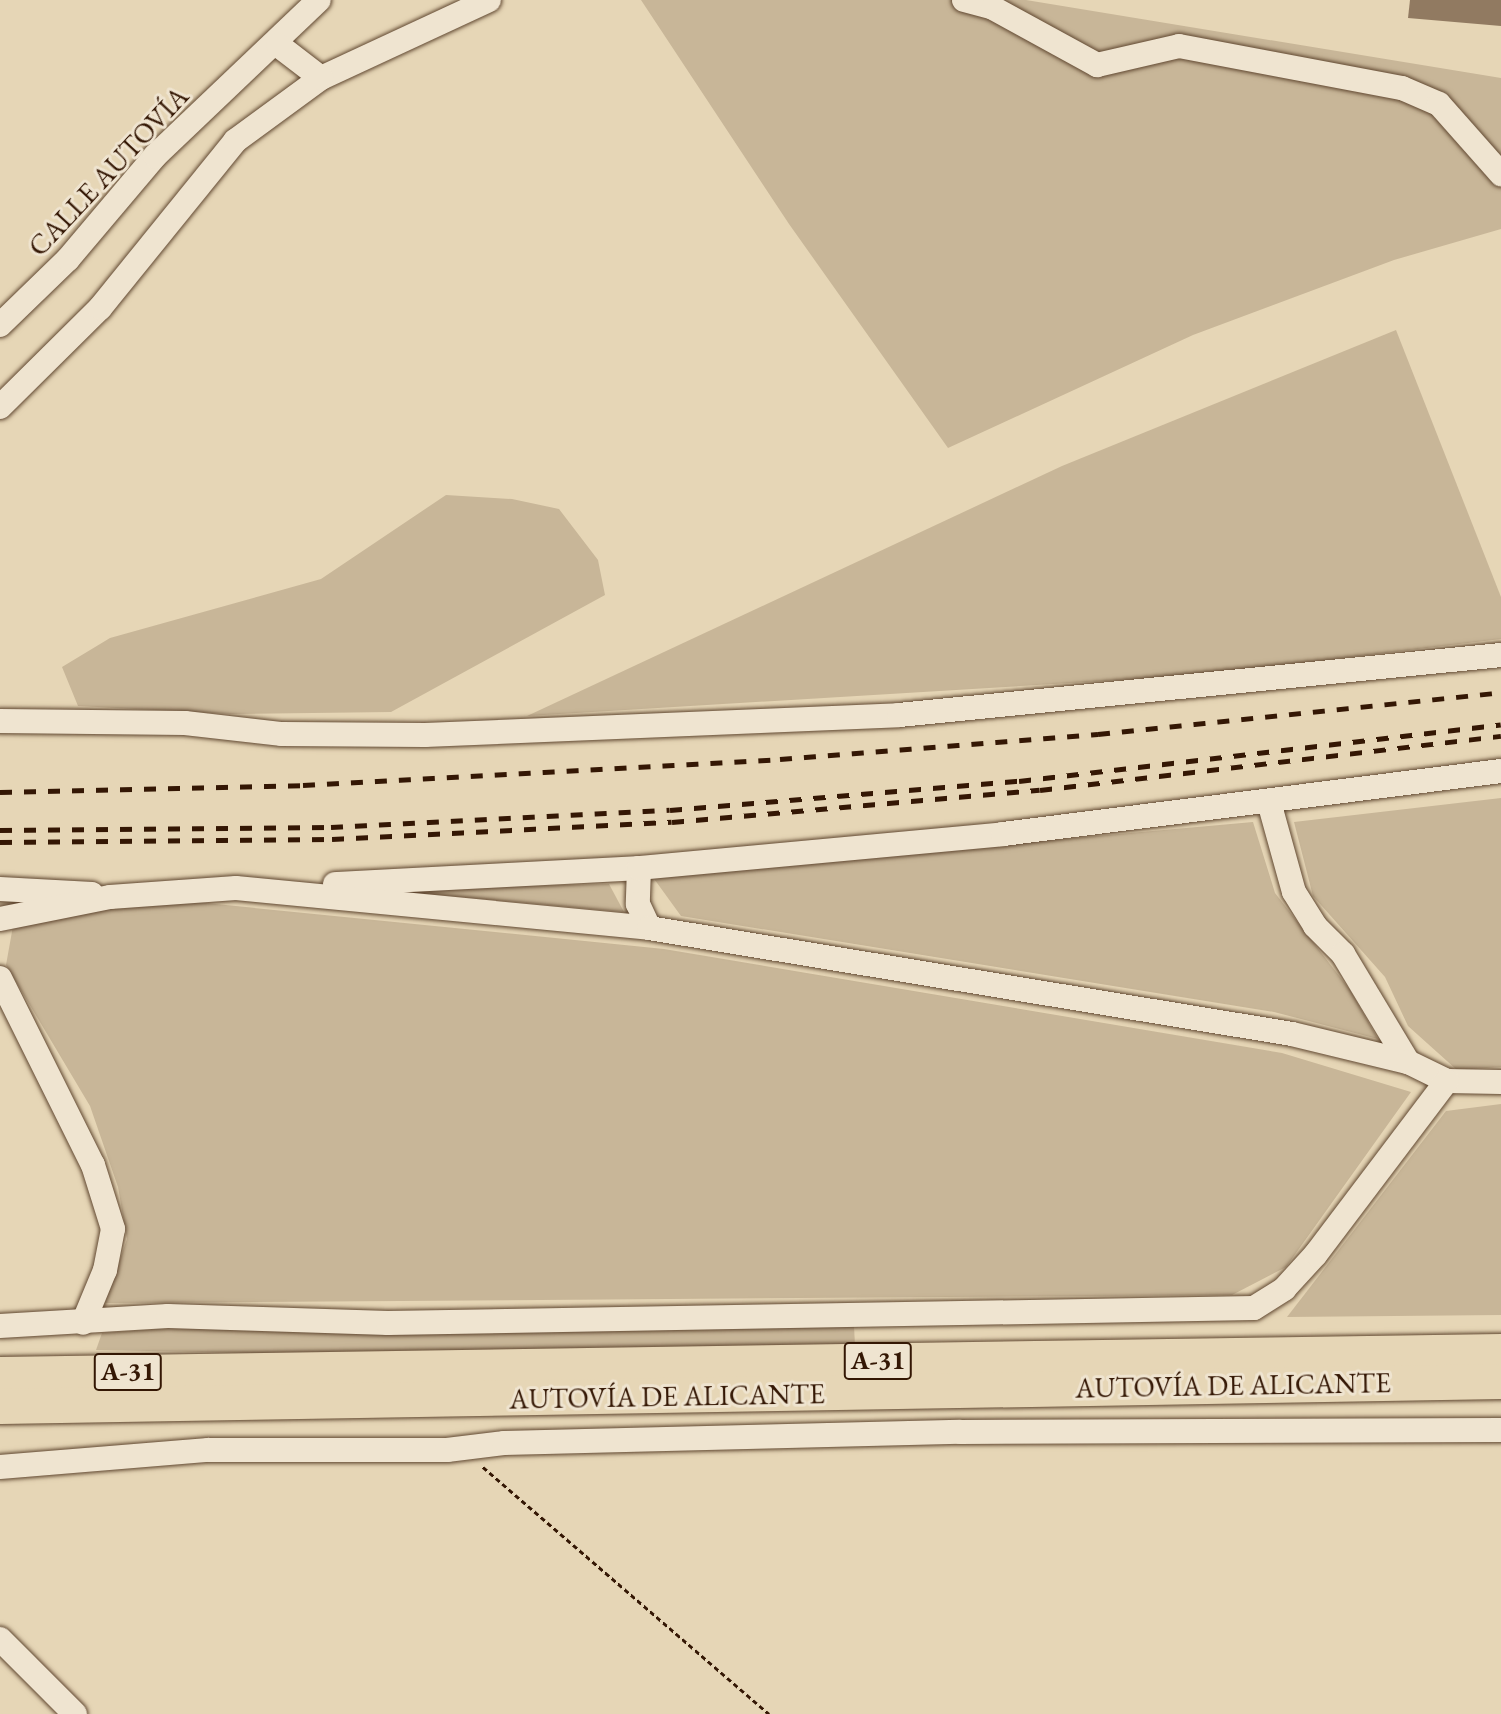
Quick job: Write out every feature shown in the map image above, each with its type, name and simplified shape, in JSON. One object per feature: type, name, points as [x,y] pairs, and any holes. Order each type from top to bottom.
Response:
[{"type":"highway","name":"AUTOVÍA DE ALICANTE","points":[[0,1374],[1501,1351]]},
{"type":"highway","name":"AUTOVÍA DE ALICANTE","points":[[0,1406],[1501,1381]]},
{"type":"highway","points":[[0,1426],[76,1417],[115,1404]]},
{"type":"street","name":"CALLE AUTOVÍA","points":[[0,325],[68,259],[155,156],[278,45],[319,0]]},
{"type":"street","points":[[0,407],[100,308],[235,141],[321,78],[489,0]]},
{"type":"street","points":[[964,0],[993,8],[1097,65],[1179,46],[1402,88],[1439,104],[1501,174]]},
{"type":"street","points":[[278,45],[321,78]]},
{"type":"street","points":[[0,721],[185,723],[282,734],[425,735],[899,715],[1501,655]]},
{"type":"street","points":[[0,919],[110,897],[639,868],[1003,834],[1501,771]]},
{"type":"street","points":[[1269,802],[1294,892],[1315,926],[1343,954],[1408,1062]]},
{"type":"street","points":[[639,868],[638,904],[649,928]]},
{"type":"street","points":[[0,889],[69,890],[110,897]]},
{"type":"street","points":[[244,889],[649,928],[1279,1032],[1408,1062],[1447,1081],[1501,1082]]},
{"type":"street","points":[[0,978],[93,1165],[113,1229],[105,1270],[83,1323]]},
{"type":"street","points":[[0,1326],[168,1316],[388,1323],[1254,1308],[1284,1289],[1316,1254],[1447,1081]]},
{"type":"street","points":[[0,1467],[208,1450],[447,1450],[504,1443],[946,1433],[1501,1430]]},
{"type":"street","points":[[0,1639],[75,1714]]},
{"type":"path","points":[[481,1466],[769,1714]]},
{"type":"shaded area","points":[[641,0],[1026,0],[1501,78],[1501,229],[1394,260],[1193,335],[948,448],[789,224]]},
{"type":"shaded area","points":[[1396,330],[1501,597],[1501,639],[1202,675],[527,716],[1062,466]]},
{"type":"shaded area","points":[[446,495],[512,499],[559,509],[598,560],[605,595],[391,712],[231,714],[78,706],[62,667],[110,638],[321,579]]},
{"type":"shaded area","points":[[1501,798],[1501,1067],[1457,1070],[1408,1026],[1385,977],[1313,896],[1294,822]]},
{"type":"shaded area","points":[[1253,822],[1275,893],[1350,990],[1378,1039],[1274,1012],[681,916],[652,876]]},
{"type":"shaded area","points":[[609,884],[624,912],[373,889]]},
{"type":"shaded area","points":[[165,899],[664,949],[1282,1053],[1411,1092],[1286,1267],[1232,1295],[105,1303],[127,1239],[118,1187],[90,1106],[6,965],[13,926]]},
{"type":"shaded area","points":[[1501,1104],[1501,1315],[1287,1317],[1446,1111]]},
{"type":"shaded area","points":[[854,1326],[855,1346],[368,1355],[96,1350],[102,1333],[172,1328]]},
{"type":"building","points":[[1410,0],[1501,0],[1501,26],[1408,18]]},
{"type":"railway","points":[[0,792],[303,785],[780,759],[1098,734],[1501,692]]},
{"type":"railway","points":[[0,830],[331,827],[670,810],[1019,781],[1501,724]]},
{"type":"railway","points":[[0,842],[332,839],[672,822],[1040,790],[1501,736]]}]
